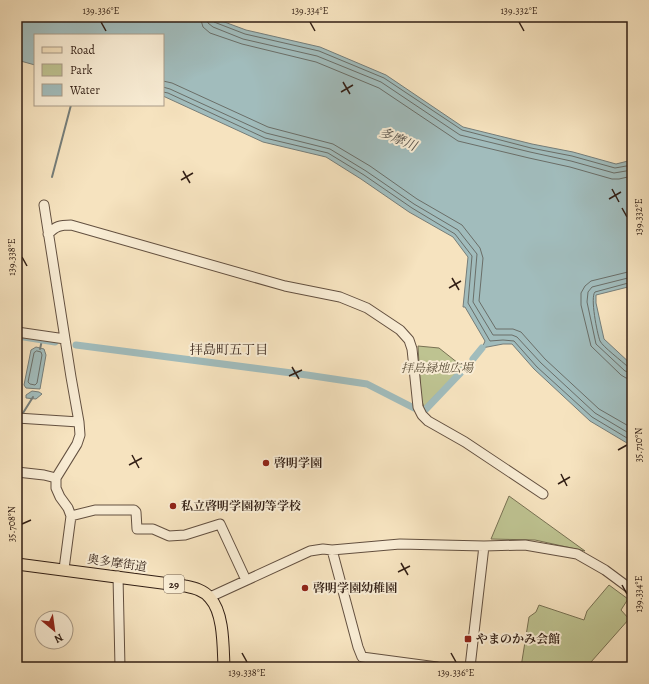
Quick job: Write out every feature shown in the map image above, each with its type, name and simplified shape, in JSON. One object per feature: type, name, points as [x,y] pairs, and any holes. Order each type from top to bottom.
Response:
[{"type":"main road","name":"奥多摩街道","points":[[17,564],[118,576],[195,588],[204,592],[210,598]]},
{"type":"main road","points":[[210,598],[217,609],[219,616],[224,667]]},
{"type":"street","points":[[44,206],[80,422],[80,435],[77,444],[56,478],[56,488],[71,516],[64,569]]},
{"type":"street","points":[[48,234],[56,226],[71,225],[285,286],[340,297],[367,308],[400,330],[408,340],[412,349],[418,407],[422,415],[428,421],[465,442],[543,494]]},
{"type":"street","points":[[17,332],[65,339]]},
{"type":"street","points":[[18,420],[80,422]]},
{"type":"street","points":[[17,472],[44,474],[56,478]]},
{"type":"street","points":[[71,516],[95,510],[134,510],[136,512],[138,528],[153,529],[169,536],[185,535],[220,524],[246,580]]},
{"type":"street","points":[[210,598],[310,551],[400,544],[484,546],[525,545],[577,554],[605,570],[632,590]]},
{"type":"street","points":[[470,667],[484,546]]},
{"type":"street","points":[[332,550],[362,657],[419,666],[437,667]]},
{"type":"street","points":[[118,576],[120,667]]},
{"type":"green space","name":"拝島緑地広場","points":[[418,346],[439,348],[463,367],[424,407],[421,399]]},
{"type":"green space","points":[[509,496],[585,551],[535,540],[491,539]]},
{"type":"green space","points":[[609,585],[628,599],[621,610],[629,619],[591,662],[589,667],[521,667],[529,617],[536,612],[539,605],[584,620],[587,611]]},
{"type":"water","name":"多摩川","points":[[17,17],[211,17],[246,30],[320,47],[386,75],[463,127],[532,144],[573,152],[616,164],[632,160],[632,286],[596,295],[596,303],[604,339],[632,365],[632,446],[590,421],[534,369],[512,344],[482,348],[485,341],[465,307],[463,307],[468,257],[453,237],[409,212],[326,157],[263,142],[164,96],[164,34],[34,34],[34,65],[17,60]]},
{"type":"water","points":[[36,347],[44,349],[46,355],[40,389],[26,388],[24,385],[31,350]]},
{"type":"water","points":[[32,391],[42,394],[36,399],[26,398],[26,395]]},
{"type":"waterway","points":[[52,177],[71,106]]},
{"type":"waterway","points":[[18,336],[55,342]]},
{"type":"waterway","points":[[40,349],[42,340]]},
{"type":"waterway","points":[[76,345],[367,384],[414,408]]},
{"type":"waterway","points":[[473,359],[482,348]]},
{"type":"waterway","points":[[426,409],[467,366]]},
{"type":"waterway","points":[[23,413],[33,397]]},
{"type":"place","name":"啓明学園","points":[[266,463]]},
{"type":"place","name":"私立啓明学園初等学校","points":[[173,506]]},
{"type":"place","name":"啓明学園幼稚園","points":[[305,588]]},
{"type":"place","name":"やまのかみ会館","points":[[468,639]]},
{"type":"district","name":"拝島町五丁目","points":[[229,349]]}]
